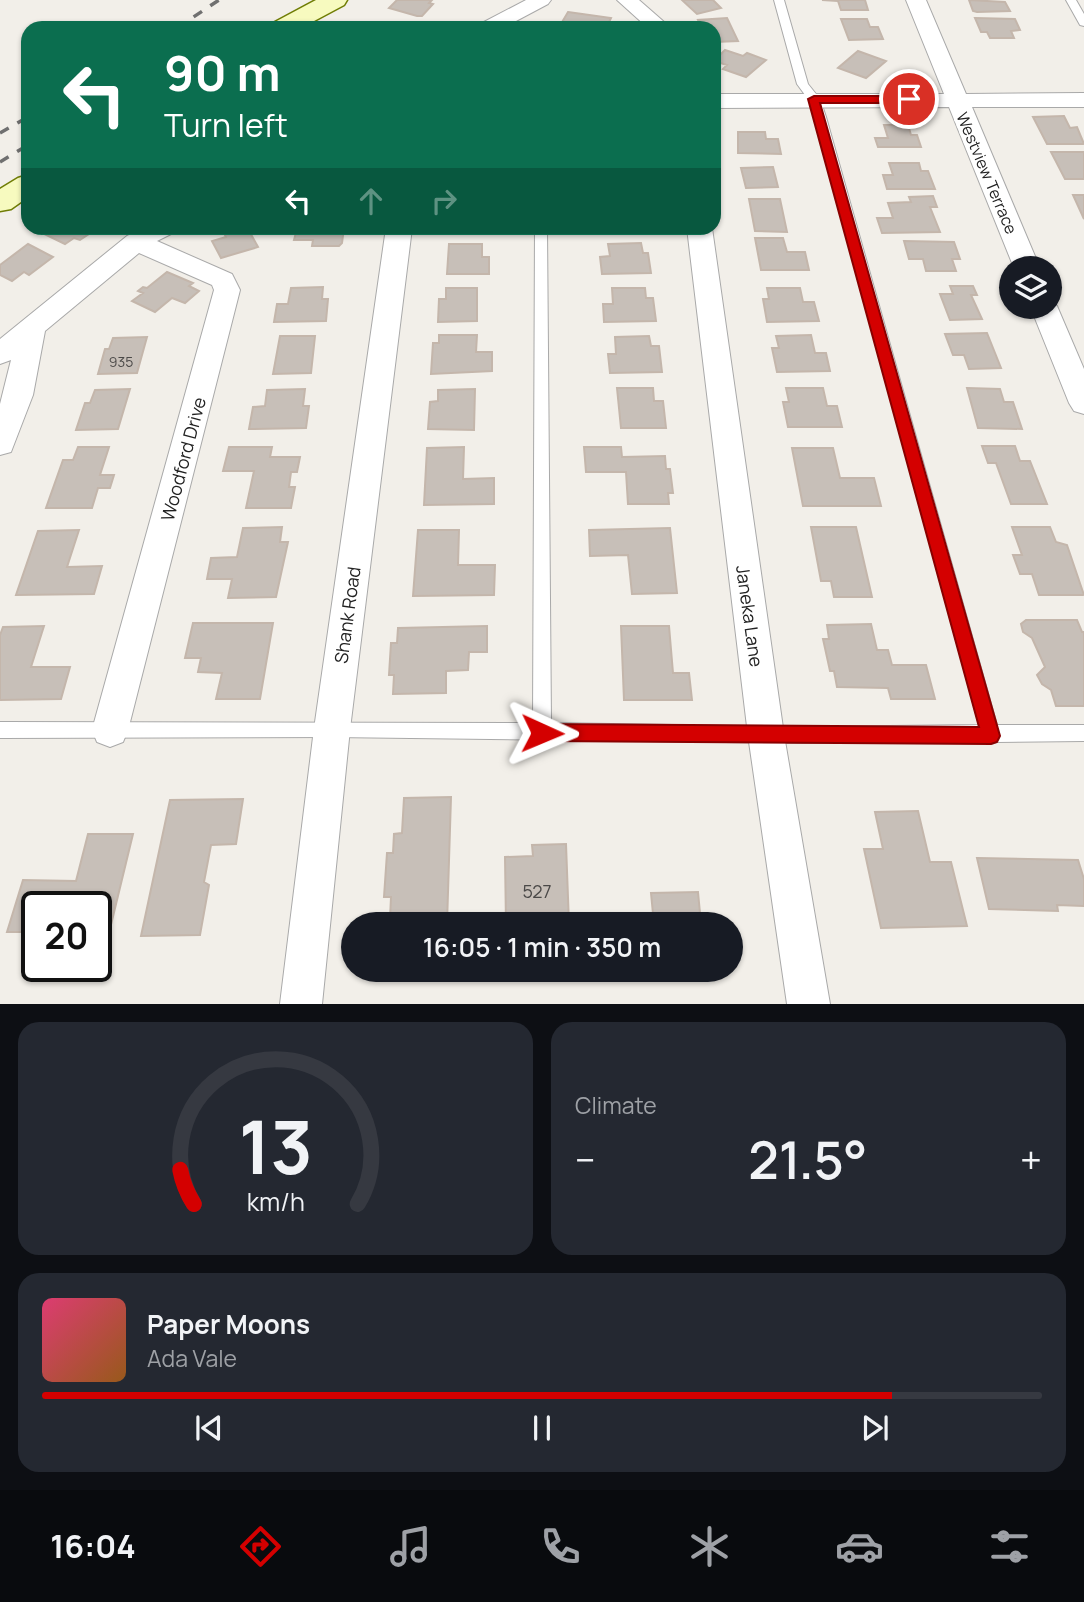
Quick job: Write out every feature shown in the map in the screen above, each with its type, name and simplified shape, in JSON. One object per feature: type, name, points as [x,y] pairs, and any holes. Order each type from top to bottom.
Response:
[{"type":"street","points":[[295,21],[335,0]]},
{"type":"street","points":[[501,21],[541,0]]},
{"type":"street","points":[[627,0],[635,3],[654,21]]},
{"type":"street","name":"Westview Terrace","points":[[916,0],[1022,256]]},
{"type":"street","points":[[721,101],[1084,100]]},
{"type":"street","points":[[0,202],[21,188]]},
{"type":"street","points":[[0,354],[149,235]]},
{"type":"street","name":"Woodford Drive","points":[[110,730],[227,289],[223,280],[149,235]]},
{"type":"street","name":"Shank Road","points":[[301,1003],[332,729],[398,235]]},
{"type":"street","name":"Janeka Lane","points":[[700,235],[766,735],[809,1003]]},
{"type":"street","points":[[1049,319],[1084,403]]},
{"type":"street","points":[[0,444],[18,395],[32,329]]},
{"type":"lane","points":[[779,0],[803,84],[814,99],[991,736]]},
{"type":"lane","points":[[1071,0],[1084,23]]},
{"type":"lane","points":[[541,235],[542,733]]},
{"type":"lane","points":[[0,730],[332,729],[991,736],[1084,733]]},
{"type":"building","points":[[397,0],[432,0],[429,3],[433,4],[422,16],[417,16],[389,8]]},
{"type":"building","points":[[682,0],[713,0],[721,8],[697,14]]},
{"type":"building","points":[[822,0],[865,0],[868,10],[841,10],[838,1]]},
{"type":"building","points":[[969,0],[1005,2],[1010,11],[973,11]]},
{"type":"building","points":[[568,12],[611,18],[610,21],[563,21]]},
{"type":"building","points":[[727,18],[738,41],[721,42],[721,21],[698,20]]},
{"type":"building","points":[[975,18],[1015,19],[1020,30],[1011,31],[1014,38],[990,38],[987,32],[981,32]]},
{"type":"building","points":[[841,19],[867,19],[870,27],[878,27],[883,39],[849,40]]},
{"type":"building","points":[[725,50],[743,56],[747,53],[766,60],[746,77],[723,69],[727,65],[721,63],[721,54]]},
{"type":"building","points":[[858,51],[886,61],[866,78],[838,68]]},
{"type":"building","points":[[1064,116],[1070,128],[1077,127],[1084,144],[1047,144],[1033,117]]},
{"type":"building","points":[[884,125],[908,125],[911,135],[917,135],[921,147],[878,147],[875,138],[888,138]]},
{"type":"building","points":[[738,132],[765,132],[766,139],[778,139],[781,154],[738,153]]},
{"type":"building","points":[[1051,152],[1084,152],[1084,179],[1065,179]]},
{"type":"building","points":[[889,163],[919,163],[921,171],[928,171],[935,189],[887,189],[883,175],[893,175]]},
{"type":"building","points":[[773,167],[778,187],[746,188],[741,168]]},
{"type":"building","points":[[1073,195],[1084,195],[1084,219]]},
{"type":"building","points":[[933,196],[937,207],[930,207],[940,232],[882,233],[877,218],[893,218],[888,203],[911,202],[909,197]]},
{"type":"building","points":[[749,199],[780,199],[787,232],[755,231]]},
{"type":"building","points":[[46,235],[88,235],[80,240],[74,238],[65,244]]},
{"type":"building","points":[[225,235],[251,235],[258,247],[221,258],[212,241],[226,237]]},
{"type":"building","points":[[295,235],[343,235],[339,246],[312,246],[313,240],[294,240]]},
{"type":"building","points":[[755,238],[783,238],[787,252],[805,252],[809,270],[761,270]]},
{"type":"building","points":[[904,241],[954,242],[960,259],[952,259],[956,271],[926,271],[923,259],[909,259]]},
{"type":"building","points":[[641,243],[643,253],[648,253],[651,273],[602,274],[600,257],[610,256],[608,244]]},
{"type":"building","points":[[28,244],[53,257],[29,275],[24,272],[12,281],[0,275],[0,265]]},
{"type":"building","points":[[449,244],[482,244],[482,257],[489,257],[489,274],[447,274]]},
{"type":"building","points":[[167,272],[193,283],[189,286],[199,291],[185,303],[172,298],[155,312],[132,301],[143,293],[138,291],[143,287],[147,288]]},
{"type":"building","points":[[950,286],[973,286],[977,295],[971,295],[982,319],[950,320],[940,294],[953,294]]},
{"type":"building","points":[[323,287],[322,299],[328,299],[326,321],[274,322],[277,304],[288,304],[291,288]]},
{"type":"building","points":[[446,288],[477,288],[477,321],[438,322],[439,299],[446,299]]},
{"type":"building","points":[[612,288],[645,288],[646,298],[653,298],[656,321],[604,322],[603,304],[613,304]]},
{"type":"building","points":[[767,288],[800,288],[803,302],[814,302],[819,321],[767,322],[763,299],[769,299]]},
{"type":"building","points":[[987,333],[1001,368],[969,369],[964,355],[953,355],[945,334]]},
{"type":"building","points":[[439,335],[477,335],[476,352],[492,352],[492,371],[431,374],[433,343],[439,343]]},
{"type":"building","points":[[811,335],[815,353],[826,353],[830,371],[777,372],[772,348],[779,348],[776,336]]},
{"type":"building","points":[[280,336],[315,336],[311,373],[273,374]]},
{"type":"building","points":[[649,336],[651,346],[659,346],[662,372],[610,373],[608,354],[616,354],[615,337]]},
{"type":"building","points":[[147,337],[137,373],[98,374],[105,349],[109,349],[113,338]]},
{"type":"building","points":[[617,388],[653,388],[654,401],[663,401],[666,428],[621,428]]},
{"type":"building","points":[[786,388],[823,388],[827,406],[837,406],[842,427],[788,427],[783,402],[789,402]]},
{"type":"building","points":[[967,388],[1000,389],[1004,402],[1013,402],[1022,429],[978,428]]},
{"type":"building","points":[[130,389],[118,429],[76,430],[85,403],[90,403],[95,390]]},
{"type":"building","points":[[305,389],[303,406],[309,406],[306,428],[249,429],[253,407],[265,406],[267,390]]},
{"type":"building","points":[[475,389],[474,430],[428,429],[430,402],[438,401],[438,390]]},
{"type":"building","points":[[982,446],[1015,446],[1020,461],[1030,461],[1047,504],[1011,504],[996,463],[988,463]]},
{"type":"building","points":[[78,447],[109,447],[100,475],[114,475],[110,488],[98,488],[92,508],[46,508],[63,460],[73,460]]},
{"type":"building","points":[[229,447],[272,447],[270,457],[300,457],[297,472],[291,472],[289,487],[295,487],[291,508],[246,508],[254,471],[223,471]]},
{"type":"building","points":[[464,447],[463,479],[494,478],[494,504],[424,505],[427,448]]},
{"type":"building","points":[[584,447],[621,447],[622,457],[665,456],[666,469],[670,469],[673,493],[668,493],[669,504],[628,504],[626,472],[586,472]]},
{"type":"building","points":[[792,448],[833,448],[840,478],[874,478],[881,506],[803,506]]},
{"type":"building","points":[[282,527],[280,542],[288,542],[276,597],[228,598],[232,579],[207,579],[211,558],[237,557],[243,528]]},
{"type":"building","points":[[811,527],[856,527],[872,597],[834,597],[831,581],[821,581]]},
{"type":"building","points":[[1012,527],[1050,527],[1056,542],[1067,545],[1084,595],[1039,595],[1032,574],[1020,574],[1013,555],[1022,555]]},
{"type":"building","points":[[670,528],[677,593],[632,594],[628,555],[590,556],[589,530]]},
{"type":"building","points":[[79,530],[67,567],[102,566],[94,594],[16,595],[38,531]]},
{"type":"building","points":[[418,530],[459,530],[458,565],[495,565],[494,595],[413,596]]},
{"type":"building","points":[[1026,620],[1077,620],[1084,632],[1084,706],[1056,706],[1051,690],[1042,684],[1037,675],[1045,667],[1032,638],[1023,632],[1021,624]]},
{"type":"building","points":[[193,623],[273,623],[260,699],[216,699],[222,673],[198,672],[201,658],[185,658]]},
{"type":"building","points":[[871,624],[877,650],[888,650],[892,665],[926,665],[935,699],[891,699],[888,688],[837,687],[834,671],[830,671],[823,639],[829,639],[827,625]]},
{"type":"building","points":[[44,626],[31,667],[70,667],[61,699],[0,700],[0,635],[3,627]]},
{"type":"building","points":[[487,626],[487,652],[469,652],[468,670],[446,671],[446,693],[393,694],[394,675],[389,675],[391,643],[397,643],[398,628]]},
{"type":"building","points":[[621,626],[669,626],[673,673],[689,673],[692,700],[624,700]]},
{"type":"building","points":[[451,797],[447,912],[390,912],[391,897],[384,897],[387,853],[393,853],[394,834],[402,833],[404,798]]},
{"type":"building","points":[[243,799],[236,844],[211,845],[204,882],[209,885],[200,935],[141,936],[170,800]]},
{"type":"building","points":[[918,811],[930,862],[951,862],[967,926],[881,928],[864,849],[883,849],[875,812]]},
{"type":"building","points":[[88,834],[133,834],[112,921],[112,891],[21,891],[21,932],[7,932],[23,880],[76,881]]},
{"type":"building","points":[[566,844],[569,912],[506,912],[505,857],[533,856],[532,845]]},
{"type":"building","points":[[977,858],[1078,860],[1084,879],[1084,906],[1057,905],[1058,911],[989,909]]},
{"type":"building","points":[[698,892],[700,912],[653,912],[651,893]]},
{"type":"railway","points":[[188,21],[219,0]]},
{"type":"railway","points":[[0,133],[21,121]]},
{"type":"railway","points":[[0,162],[21,149]]},
{"type":"route","points":[[542,733],[991,736],[814,99],[909,99]]}]
